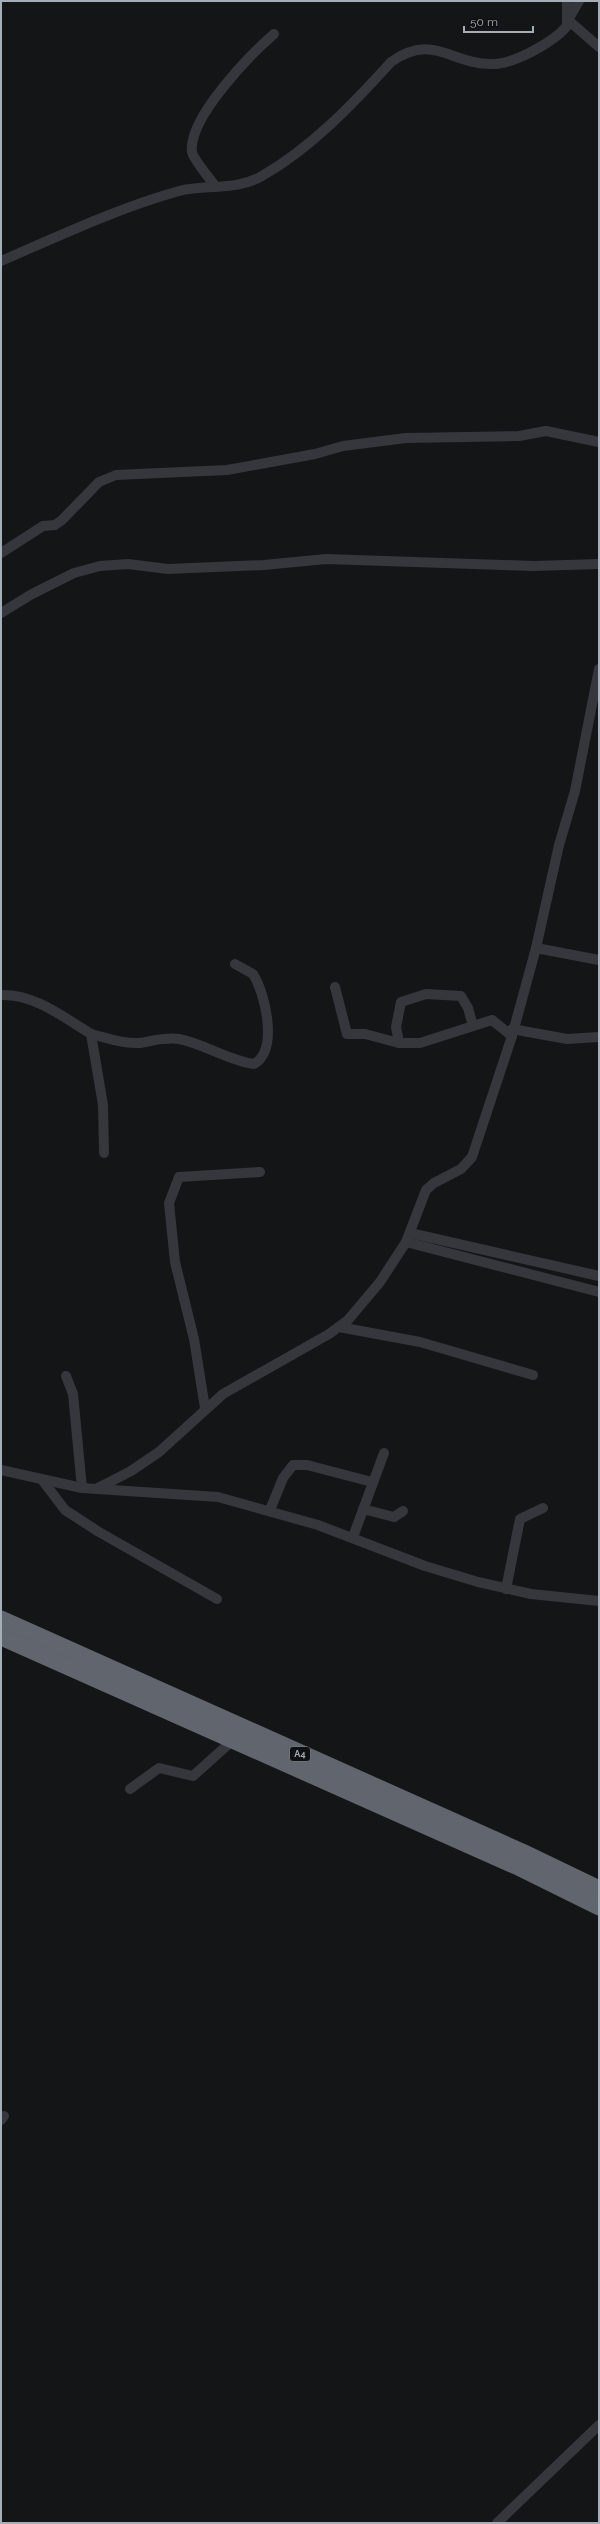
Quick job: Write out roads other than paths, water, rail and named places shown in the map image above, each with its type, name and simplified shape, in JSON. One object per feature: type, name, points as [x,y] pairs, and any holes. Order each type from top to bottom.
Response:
[{"type":"highway","name":"A4","points":[[1,1619],[522,1852],[599,1889]]},
{"type":"highway","name":"A4","points":[[1,1637],[516,1866],[599,1907]]},
{"type":"street","points":[[1,261],[136,205],[180,191],[245,183],[261,177],[303,148],[391,62],[402,54],[412,50],[438,50],[473,62],[494,65],[550,42],[567,26],[568,1]]},
{"type":"street","points":[[568,20],[579,1]]},
{"type":"street","points":[[568,20],[599,47]]},
{"type":"street","points":[[216,187],[192,153],[192,141],[220,90],[234,72],[274,34]]},
{"type":"street","points":[[1,553],[43,526],[55,525],[62,520],[95,485],[103,479],[116,475],[227,470],[315,454],[343,446],[406,438],[519,436],[546,432],[599,442]]},
{"type":"street","points":[[1,613],[32,594],[74,573],[100,566],[128,564],[168,569],[264,565],[326,559],[534,566],[599,564]]},
{"type":"street","points":[[96,1489],[131,1471],[159,1452],[185,1430],[205,1408],[233,1388],[339,1327],[363,1304],[408,1238],[426,1190],[434,1183],[461,1169],[472,1157],[512,1032],[536,948],[559,845],[575,791],[599,669]]},
{"type":"street","points":[[536,948],[599,960]]},
{"type":"street","points":[[1,995],[22,997],[40,1003],[91,1034],[116,1041],[138,1043],[165,1037],[180,1040],[231,1059],[254,1064],[258,1062],[266,1047],[268,1033],[264,1004],[253,974],[235,964]]},
{"type":"street","points":[[335,987],[347,1034],[365,1034],[399,1042],[420,1044],[492,1020],[512,1032],[567,1039],[599,1037]]},
{"type":"street","points":[[399,1042],[396,1028],[401,1002],[426,994],[460,996],[468,1008],[473,1026]]},
{"type":"street","points":[[91,1034],[103,1105],[104,1153]]},
{"type":"street","points":[[205,1408],[194,1339],[175,1262],[169,1203],[179,1177],[260,1172]]},
{"type":"street","points":[[408,1238],[599,1276]]},
{"type":"street","points":[[408,1238],[599,1292]]},
{"type":"street","points":[[339,1327],[420,1342],[533,1375]]},
{"type":"street","points":[[66,1376],[73,1394],[82,1488]]},
{"type":"street","points":[[353,1537],[372,1482],[384,1453]]},
{"type":"street","points":[[270,1510],[283,1478],[293,1465],[307,1465],[372,1482]]},
{"type":"street","points":[[1,1470],[43,1481],[82,1488],[218,1496],[270,1510],[353,1537],[425,1566],[506,1589],[531,1594],[599,1601]]},
{"type":"street","points":[[43,1481],[65,1510],[99,1532],[217,1599]]},
{"type":"street","points":[[506,1589],[520,1519],[543,1508]]},
{"type":"street","points":[[363,1509],[394,1517],[403,1511]]},
{"type":"street","points":[[130,1789],[159,1768],[193,1776],[232,1741]]},
{"type":"street","points":[[497,2523],[599,2425]]}]
